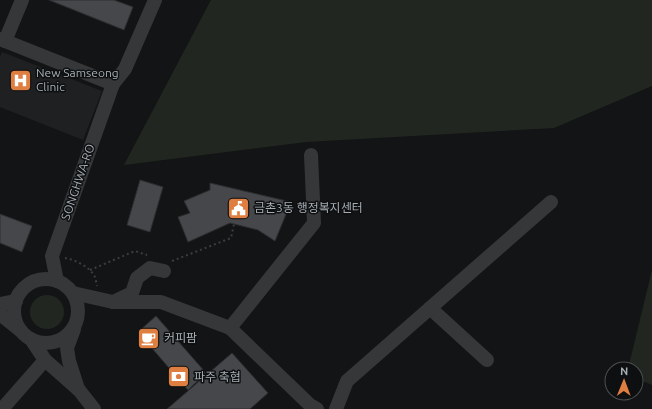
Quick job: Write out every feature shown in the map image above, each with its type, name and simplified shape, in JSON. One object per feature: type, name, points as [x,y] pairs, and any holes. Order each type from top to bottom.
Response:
[{"type":"street","points":[[22,0],[3,40],[113,84]]},
{"type":"street","name":"SONGHWA-RO","points":[[41,280],[52,256],[113,84],[125,69],[155,0]]},
{"type":"street","points":[[230,328],[314,223],[311,155]]},
{"type":"street","points":[[336,409],[347,382],[551,202]]},
{"type":"street","points":[[52,256],[57,281]]},
{"type":"street","points":[[113,302],[132,293],[137,278],[150,268],[168,266]]},
{"type":"street","points":[[79,390],[69,361],[67,348],[78,314],[77,303],[73,293],[66,286],[57,281],[41,280],[32,282],[25,287],[16,301],[14,309],[18,326],[45,360],[79,390],[94,409]]},
{"type":"street","points":[[73,293],[113,302],[161,302],[230,328],[310,405],[317,409]]},
{"type":"street","points":[[0,304],[16,301]]},
{"type":"street","points":[[430,308],[487,360]]},
{"type":"street","points":[[0,314],[27,336],[41,343],[51,343],[61,340],[75,325]]},
{"type":"street","points":[[2,409],[45,360]]},
{"type":"path","points":[[168,266],[231,238],[234,224]]},
{"type":"path","points":[[90,270],[135,251],[149,255]]},
{"type":"path","points":[[52,256],[69,259],[90,270],[95,277],[98,293]]},
{"type":"shaded area","points":[[211,0],[652,0],[652,86],[554,128],[306,142],[124,165]]},
{"type":"shaded area","points":[[2,52],[102,91],[83,140],[0,107],[0,57]]},
{"type":"shaded area","points":[[652,270],[652,385],[644,382],[644,361],[630,361]]},
{"type":"shaded area","points":[[50,295],[57,297],[62,302],[64,312],[62,322],[57,327],[44,329],[37,327],[32,322],[30,309],[32,302],[37,297]]},
{"type":"building","points":[[49,0],[114,0],[133,7],[124,30]]},
{"type":"building","points":[[140,180],[163,187],[150,232],[127,225]]},
{"type":"building","name":"금촌3동 행정복지센터","points":[[210,183],[291,202],[275,241],[258,230],[230,223],[188,242],[178,217],[190,213],[184,201],[210,190]]},
{"type":"building","points":[[0,214],[32,226],[22,252],[0,243]]},
{"type":"building","points":[[156,316],[206,373],[188,390],[138,332]]},
{"type":"building","points":[[232,353],[268,393],[250,409],[167,409]]},
{"type":"place","name":"New Samseong Clinic","points":[[20,80]]},
{"type":"place","name":"금촌3동 행정복지센터","points":[[238,208]]},
{"type":"place","name":"커피팜","points":[[149,338]]},
{"type":"place","name":"파주 축협","points":[[179,377]]}]
